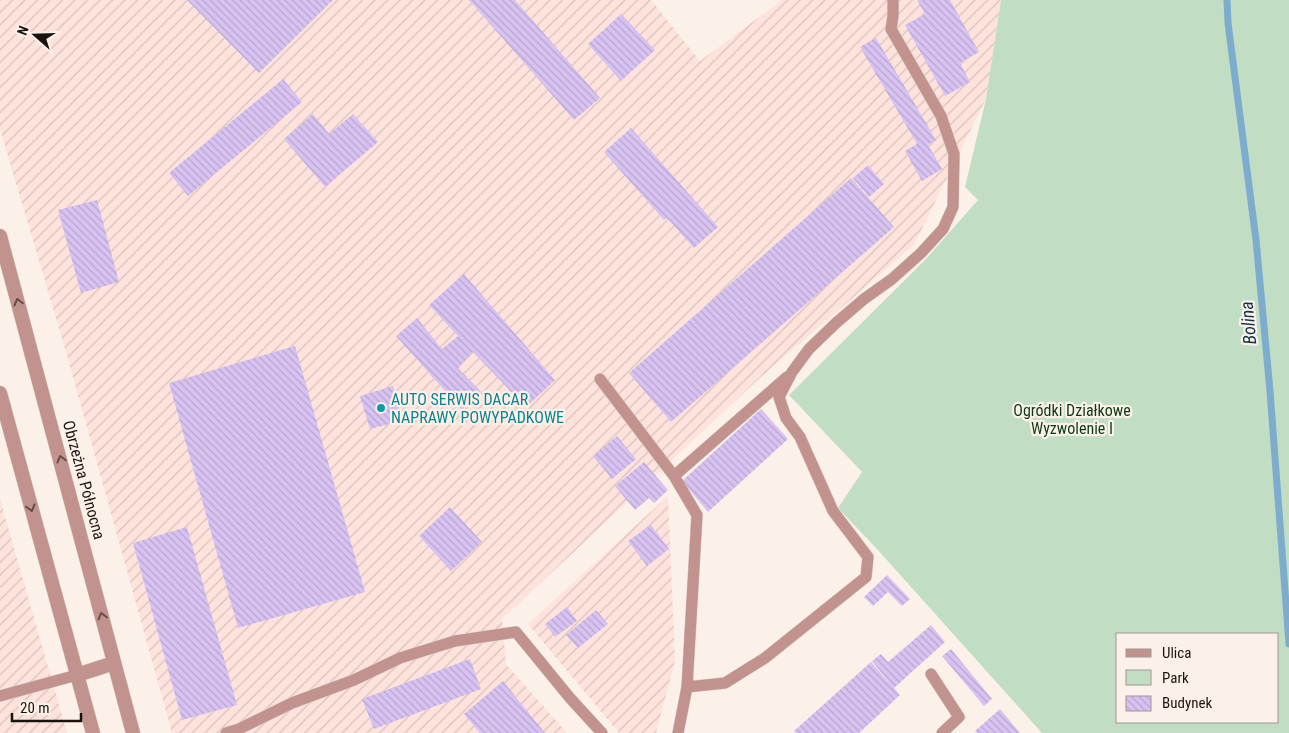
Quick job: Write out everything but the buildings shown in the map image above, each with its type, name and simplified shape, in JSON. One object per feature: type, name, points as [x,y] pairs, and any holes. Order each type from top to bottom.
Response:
[{"type":"street","name":"Obrzeżna Północna","points":[[0,236],[133,733]]},
{"type":"street","points":[[0,393],[93,733]]},
{"type":"street","points":[[77,675],[114,663]]},
{"type":"lane","points":[[687,686],[725,683],[765,658],[866,577],[868,557],[833,512],[800,437],[786,418],[780,397],[792,372],[809,349],[864,299],[892,279],[921,253],[943,228],[953,207],[954,154],[941,116],[891,29],[893,0]]},
{"type":"lane","points":[[674,476],[792,372]]},
{"type":"lane","points":[[600,379],[674,476],[697,515],[687,686],[678,733]]},
{"type":"lane","points":[[226,733],[239,729],[292,703],[354,680],[400,658],[456,641],[516,632],[570,698],[602,733]]},
{"type":"lane","points":[[931,674],[959,717],[942,733]]},
{"type":"lane","points":[[0,696],[77,675]]},
{"type":"shaded area","points":[[0,0],[651,0],[700,61],[782,0],[1001,0],[986,99],[914,245],[762,376],[502,619],[506,664],[567,733],[172,733],[66,352],[0,129]]},
{"type":"shaded area","points":[[668,496],[675,661],[656,733],[619,733],[528,624]]},
{"type":"shaded area","points":[[0,499],[67,733],[0,733]]},
{"type":"green space","name":"Ogródki Działkowe Wyzwolenie I","points":[[1001,0],[1289,0],[1289,733],[1042,733],[838,508],[862,472],[789,395],[925,260],[978,200],[965,187],[986,99]]},
{"type":"waterway","name":"Bolina","points":[[1227,0],[1228,23],[1256,240],[1270,391],[1289,644]]},
{"type":"place","name":"AUTO SERWIS DACAR NAPRAWY POWYPADKOWE","points":[[381,408]]}]
